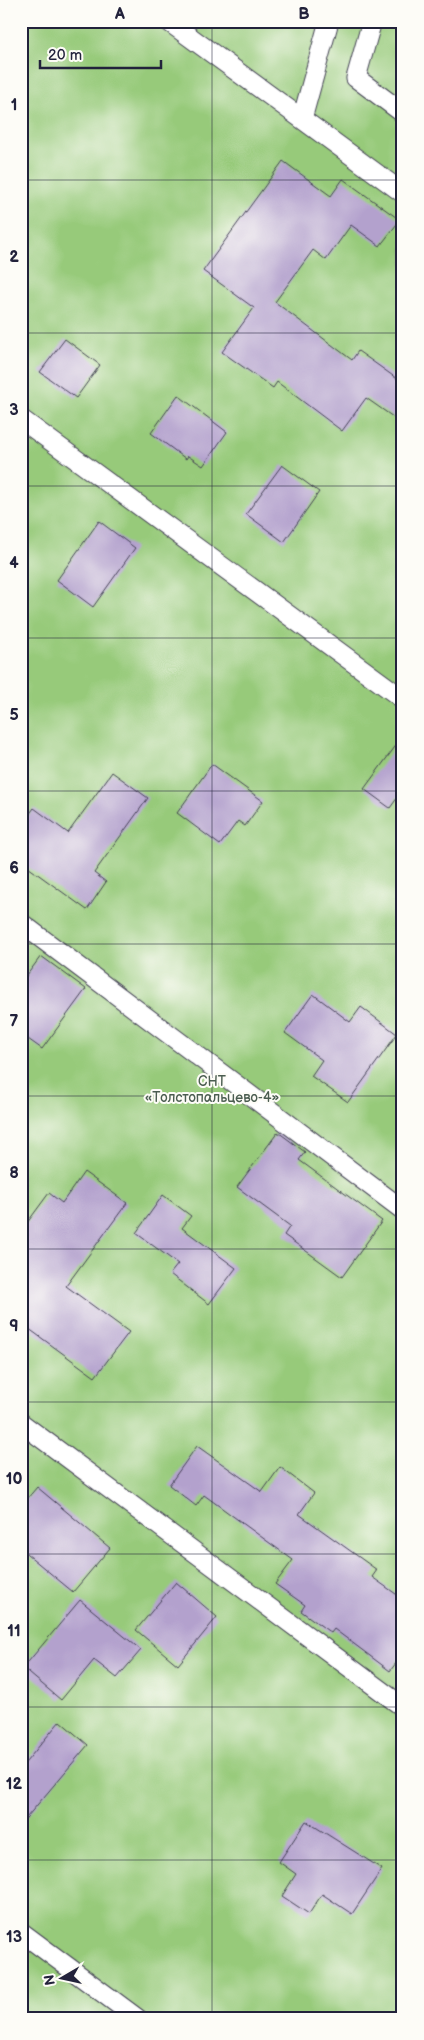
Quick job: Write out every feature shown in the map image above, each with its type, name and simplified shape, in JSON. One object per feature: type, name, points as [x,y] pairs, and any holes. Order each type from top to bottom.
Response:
[{"type":"lane","points":[[168,21],[403,193]]},
{"type":"lane","points":[[302,119],[329,21]]},
{"type":"lane","points":[[372,21],[356,78],[403,113]]},
{"type":"lane","points":[[21,419],[403,699]]},
{"type":"lane","points":[[21,923],[403,1210]]},
{"type":"lane","points":[[21,1422],[403,1707]]},
{"type":"lane","points":[[21,1932],[138,2019]]},
{"type":"green space","name":"СНТ «Толстопальцево-4»","points":[[21,21],[403,21],[403,2019],[21,2019]]},
{"type":"building","points":[[283,161],[331,196],[343,179],[400,220],[380,246],[351,225],[326,260],[313,250],[275,302],[352,360],[358,351],[403,383],[403,424],[366,398],[342,431],[277,382],[273,388],[222,352],[254,308],[203,271]]},
{"type":"building","points":[[65,339],[100,365],[76,398],[40,372]]},
{"type":"building","points":[[178,395],[227,432],[203,466],[188,456],[186,459],[151,433]]},
{"type":"building","points":[[282,465],[319,492],[284,542],[246,514]]},
{"type":"building","points":[[99,521],[135,548],[93,607],[57,580]]},
{"type":"building","points":[[403,736],[403,790],[390,808],[364,789]]},
{"type":"building","points":[[212,764],[263,801],[245,826],[238,821],[220,845],[177,813]]},
{"type":"building","points":[[112,772],[148,798],[94,873],[106,882],[87,910],[21,862],[21,825],[34,808],[68,833]]},
{"type":"building","points":[[41,956],[86,989],[42,1049],[21,1034],[21,983]]},
{"type":"building","points":[[313,994],[350,1022],[361,1007],[397,1034],[348,1102],[311,1076],[322,1060],[285,1033]]},
{"type":"building","points":[[278,1132],[305,1152],[299,1160],[382,1221],[342,1277],[284,1235],[290,1226],[237,1187]]},
{"type":"building","points":[[84,1172],[127,1203],[66,1286],[129,1332],[95,1377],[21,1323],[21,1231],[49,1193],[62,1203]]},
{"type":"building","points":[[163,1195],[191,1216],[182,1228],[236,1268],[209,1304],[170,1274],[178,1264],[136,1233]]},
{"type":"building","points":[[197,1446],[262,1492],[280,1467],[314,1493],[299,1514],[377,1570],[372,1577],[403,1599],[403,1654],[390,1671],[334,1629],[331,1633],[301,1611],[305,1605],[275,1584],[293,1560],[204,1495],[196,1506],[169,1485]]},
{"type":"building","points":[[37,1487],[110,1548],[73,1592],[21,1549],[21,1506]]},
{"type":"building","points":[[176,1582],[217,1617],[178,1665],[136,1630]]},
{"type":"building","points":[[80,1600],[141,1650],[117,1678],[94,1660],[61,1700],[23,1668]]},
{"type":"building","points":[[60,1721],[88,1745],[21,1824],[21,1768]]},
{"type":"building","points":[[306,1821],[382,1869],[352,1914],[322,1894],[309,1914],[282,1896],[296,1874],[279,1862]]}]
